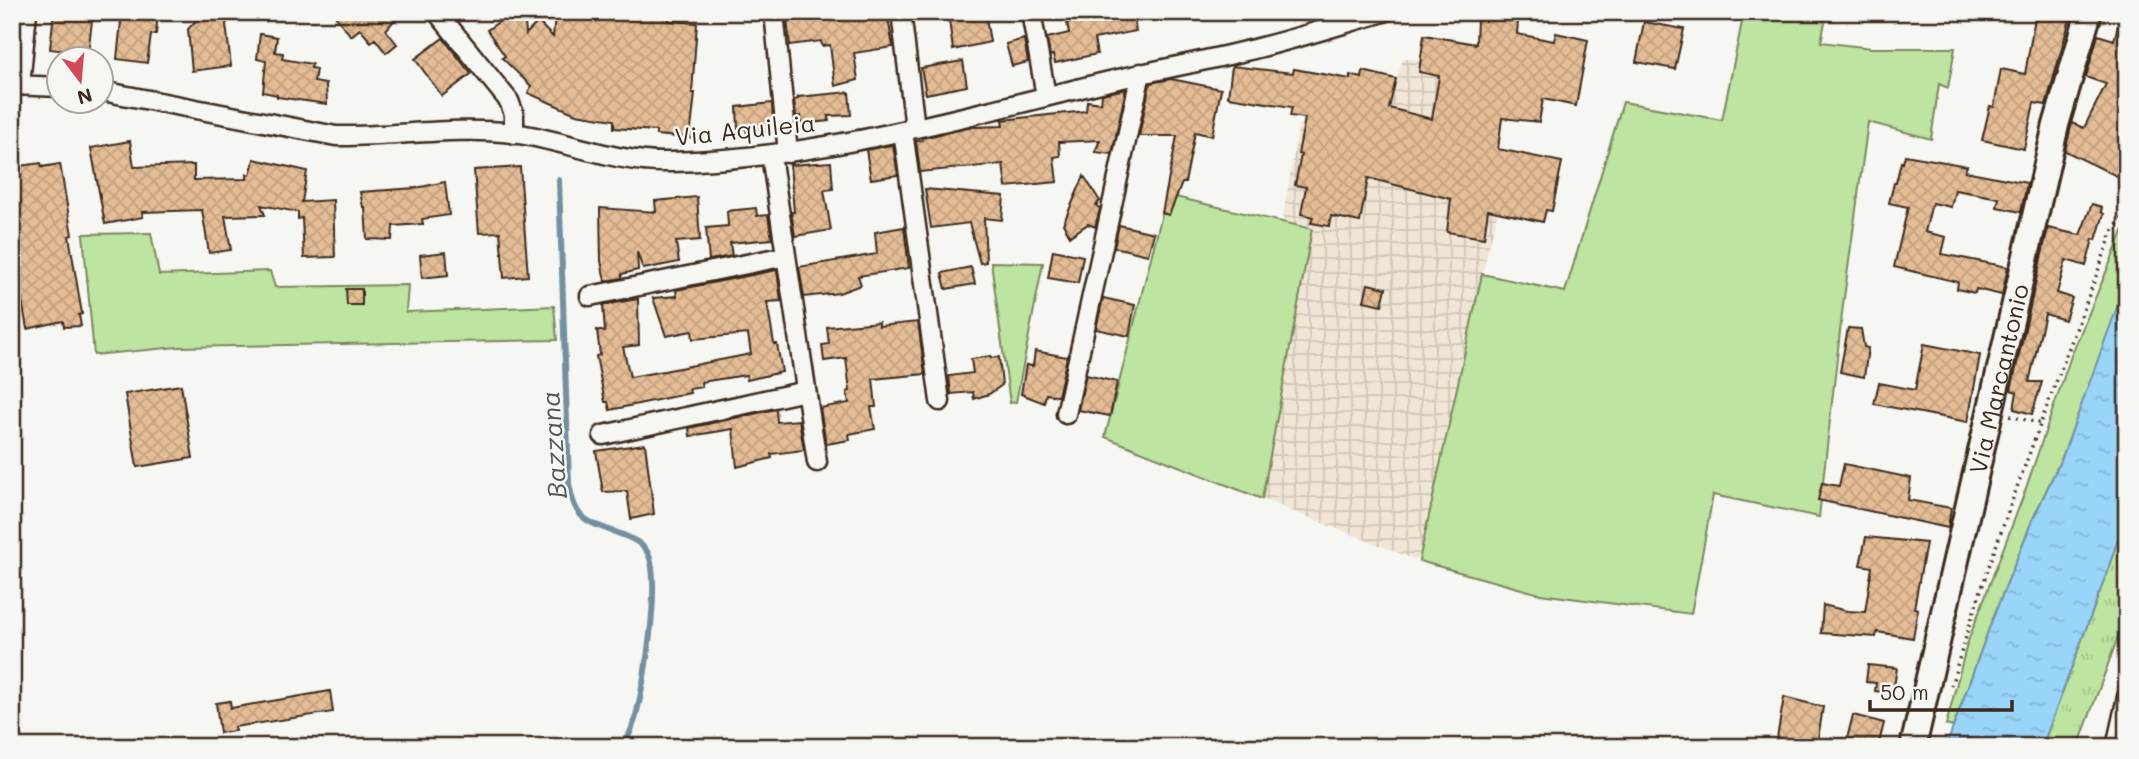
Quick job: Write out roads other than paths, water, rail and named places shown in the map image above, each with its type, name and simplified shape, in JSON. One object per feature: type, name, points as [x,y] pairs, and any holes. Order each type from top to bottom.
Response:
[{"type":"main road","name":"Via Marcantonio","points":[[1913,747],[2056,125],[2089,12]]},
{"type":"street","points":[[27,12],[16,85],[46,86]]},
{"type":"street","points":[[437,12],[509,101],[514,114],[514,134]]},
{"type":"street","points":[[775,12],[779,154],[786,256],[817,462]]},
{"type":"street","points":[[901,12],[909,130],[940,401]]},
{"type":"street","points":[[1031,12],[1046,96]]},
{"type":"street","name":"Via Aquileia","points":[[116,94],[336,136],[474,130],[514,134],[628,158],[668,163],[779,154],[909,130],[1141,73],[1250,50],[1384,12]]},
{"type":"street","points":[[1066,414],[1141,73]]},
{"type":"street","points":[[590,296],[786,256]]},
{"type":"street","points":[[603,435],[806,391]]},
{"type":"street","points":[[2116,747],[2127,697]]},
{"type":"water","points":[[2127,280],[2127,512],[2042,747],[1946,747],[1991,623],[2032,521],[2063,455]]},
{"type":"waterway","name":"Bazzana","points":[[559,180],[569,484],[572,497],[583,517],[639,543],[646,550],[651,563],[653,605],[647,657],[636,716],[624,747]]}]
